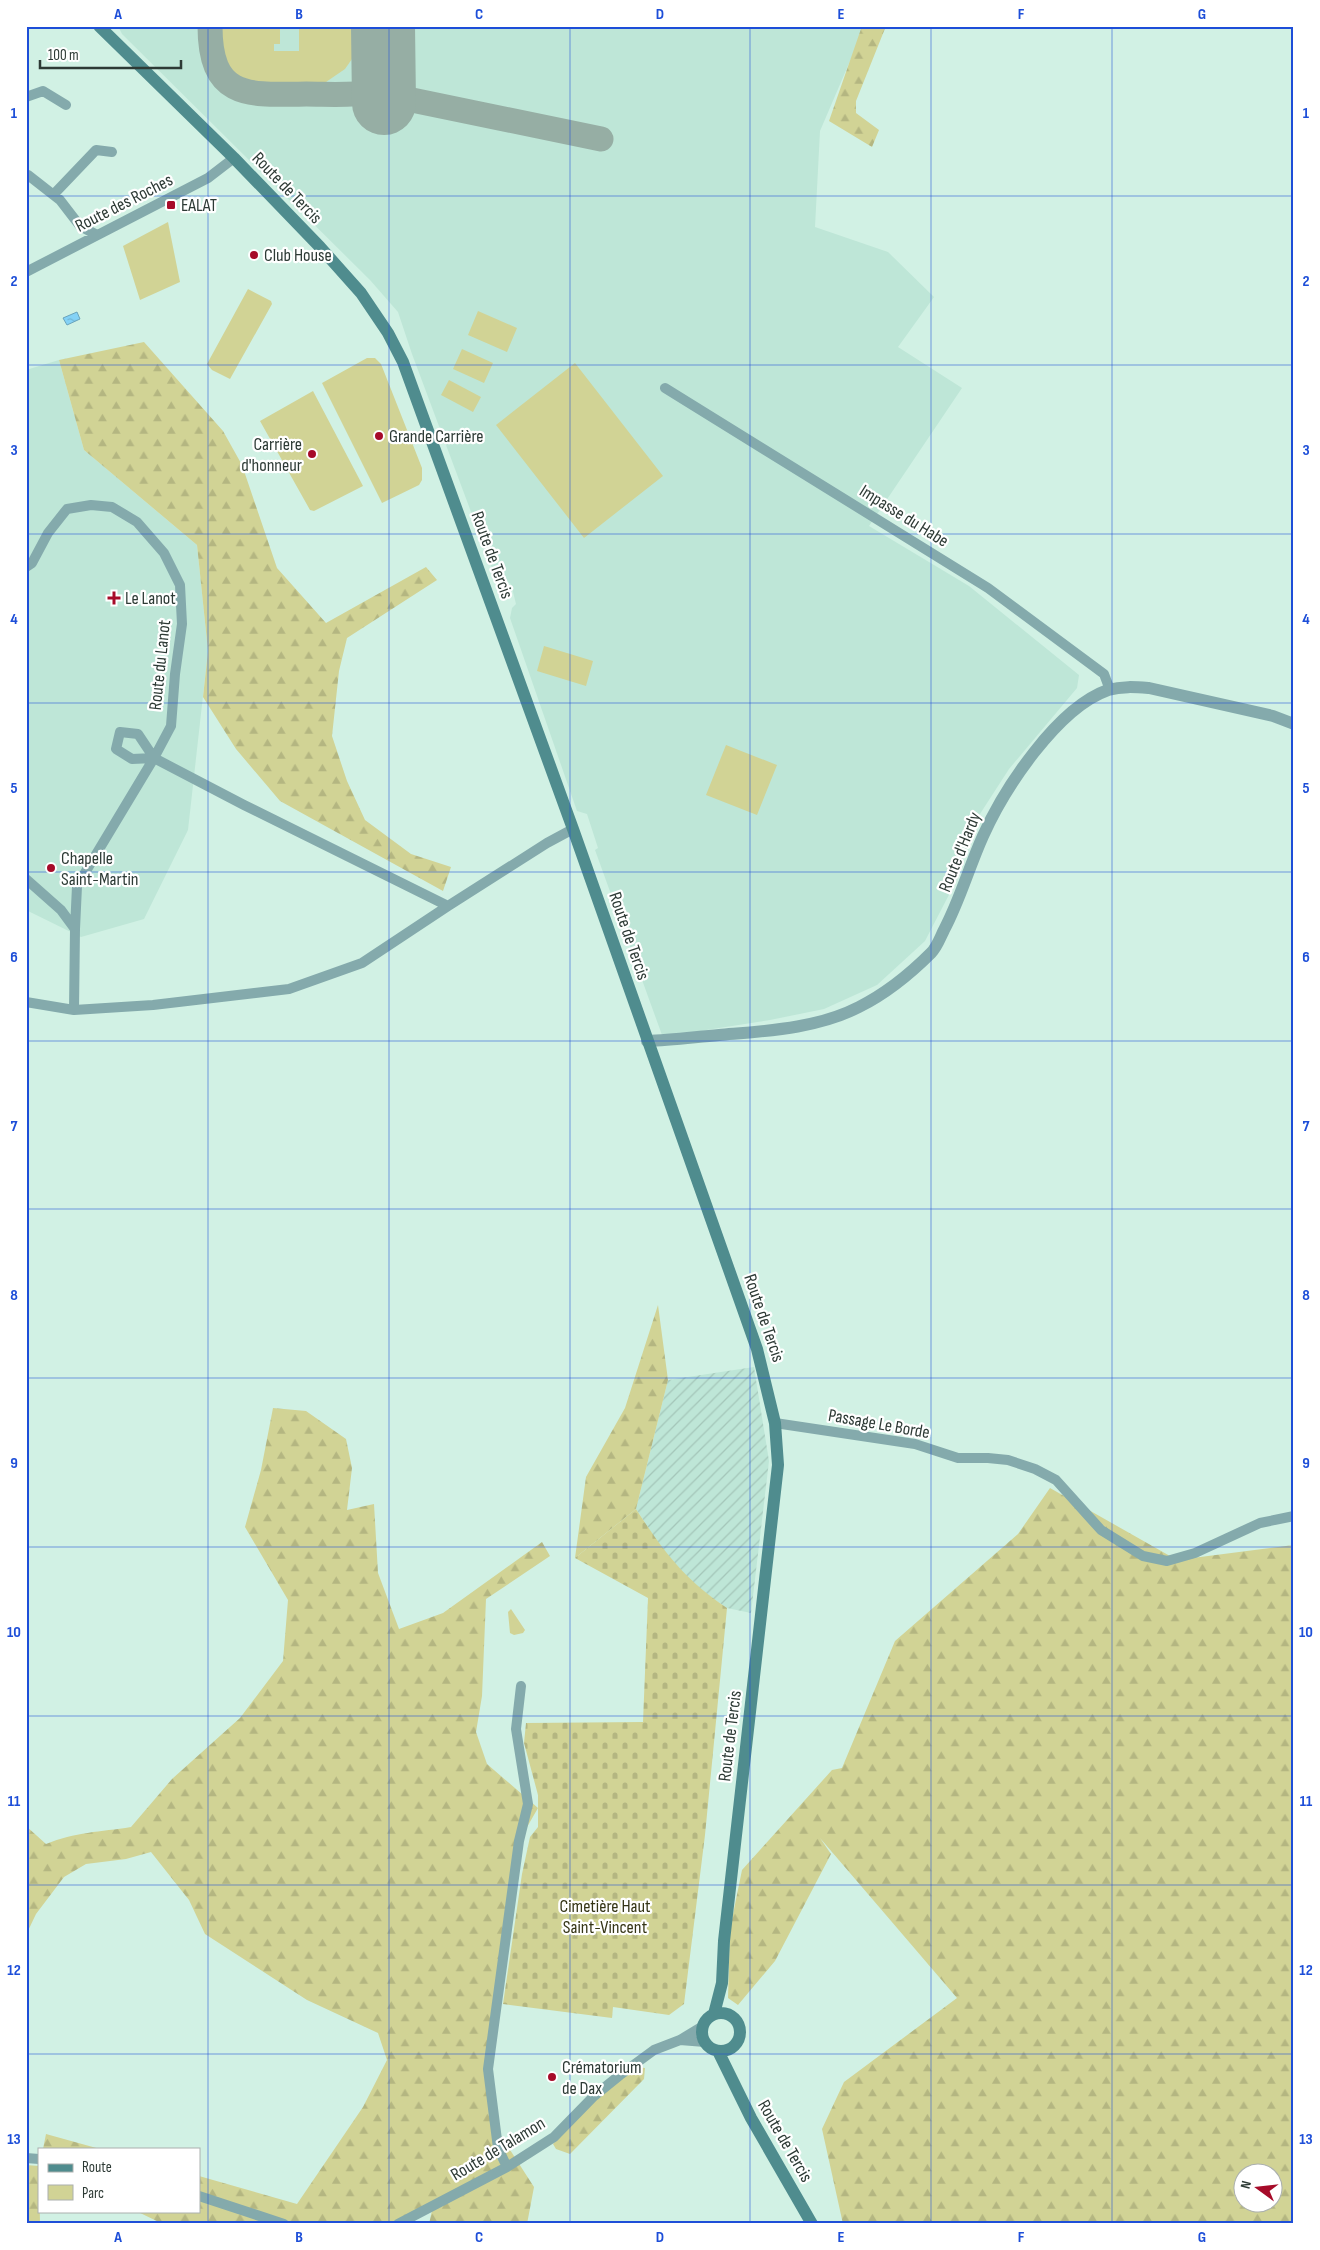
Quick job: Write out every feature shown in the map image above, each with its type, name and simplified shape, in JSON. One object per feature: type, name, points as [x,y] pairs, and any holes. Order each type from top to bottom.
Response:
[{"type":"main road","name":"Route de Tercis","points":[[100,26],[234,158],[361,294],[388,333],[403,362],[573,829],[757,1350],[775,1422],[778,1445],[776,1485],[725,1933],[722,1983],[714,2014]]},
{"type":"main road","name":"Route de Tercis","points":[[722,1983],[730,2014]]},
{"type":"main road","points":[[722,2012],[730,2014],[736,2019],[741,2034],[738,2041],[727,2051],[718,2051],[710,2048],[702,2034],[703,2026],[707,2019],[714,2014],[722,2012]]},
{"type":"main road","name":"Route de Tercis","points":[[731,2074],[733,2047]]},
{"type":"main road","name":"Route de Tercis","points":[[718,2051],[731,2074],[744,2104],[812,2224]]},
{"type":"street","points":[[26,97],[43,91],[66,105]]},
{"type":"street","points":[[54,194],[96,150],[112,152]]},
{"type":"street","name":"Route des Roches","points":[[26,272],[208,178],[234,158]]},
{"type":"street","points":[[28,175],[54,194],[80,226],[97,236]]},
{"type":"street","name":"Impasse du Habe","points":[[665,388],[988,588],[1104,674],[1110,690]]},
{"type":"street","name":"Route du Lanot","points":[[26,567],[32,563],[48,533],[67,509],[91,505],[112,507],[137,522],[164,553],[180,584],[182,624],[174,674],[171,726],[154,758],[77,886],[74,1010]]},
{"type":"street","name":"Route d'Hardy","points":[[647,1041],[752,1032],[800,1026],[832,1018],[858,1008],[910,973],[933,951],[957,906],[982,837],[1020,772],[1034,752],[1062,723],[1093,697],[1110,690],[1129,686],[1149,688],[1264,714],[1294,724]]},
{"type":"street","points":[[154,758],[244,805],[448,906]]},
{"type":"street","points":[[26,1002],[74,1010],[153,1005],[289,990],[362,963],[547,843],[573,829]]},
{"type":"street","points":[[26,879],[61,910],[75,929]]},
{"type":"street","name":"Passage Le Borde","points":[[775,1422],[915,1444],[958,1458],[1008,1460],[1035,1469],[1056,1480],[1101,1530],[1143,1556],[1167,1561],[1195,1553],[1260,1523],[1294,1516]]},
{"type":"street","points":[[507,2167],[498,2148],[488,2069],[519,1841],[528,1804],[516,1729],[521,1686]]},
{"type":"street","name":"Route de Talamon","points":[[398,2224],[507,2167],[554,2138],[594,2096],[620,2075],[654,2050],[680,2040],[703,2026]]},
{"type":"street","name":"Route de Talamon","points":[[680,2040],[705,2042]]},
{"type":"street","points":[[200,2196],[284,2224]]},
{"type":"shaded area","points":[[118,26],[865,26],[820,131],[815,227],[888,252],[934,297],[898,347],[962,388],[869,526],[969,586],[1079,675],[1077,688],[1009,769],[978,817],[953,887],[925,941],[877,985],[824,1009],[770,1020],[668,1036],[662,1035],[595,850],[598,848],[587,814],[577,811],[510,618],[512,608],[516,604],[511,584],[499,576],[492,568],[398,312],[370,280],[122,34]]},
{"type":"shaded area","name":"Le Lanot","points":[[59,360],[84,450],[197,545],[208,651],[188,830],[144,919],[81,937],[26,910],[26,370]]},
{"type":"shaded area","points":[[754,1367],[769,1461],[751,1613],[727,1608],[705,1593],[682,1573],[665,1553],[636,1509],[668,1380]]},
{"type":"green space","points":[[221,26],[354,26],[352,59],[345,69],[326,82],[248,84],[230,71],[222,53]],"holes":[[[280,29],[299,29],[299,51],[274,51],[274,44],[280,44]]]},
{"type":"green space","points":[[862,26],[886,26],[856,101],[856,113],[879,130],[872,147],[829,121]]},
{"type":"green space","points":[[168,222],[180,282],[140,300],[123,246]]},
{"type":"green space","points":[[248,289],[271,301],[272,304],[230,379],[212,370],[207,364]]},
{"type":"green space","points":[[478,311],[517,328],[507,352],[468,335]]},
{"type":"green space","points":[[144,342],[223,431],[242,465],[277,568],[326,623],[426,567],[437,580],[347,638],[339,671],[332,736],[347,781],[365,820],[411,854],[451,867],[443,891],[280,801],[236,749],[203,697],[208,651],[197,545],[84,450],[59,360]]},
{"type":"green space","points":[[462,349],[493,363],[484,383],[453,369]]},
{"type":"green space","name":"Grande Carrière","points":[[367,358],[375,358],[381,364],[422,468],[422,480],[419,485],[382,503],[322,383]]},
{"type":"green space","points":[[575,363],[663,476],[584,538],[496,425]]},
{"type":"green space","points":[[449,380],[481,397],[473,412],[441,395]]},
{"type":"green space","name":"Carrière d'honneur","points":[[313,391],[363,486],[314,511],[310,510],[260,421]]},
{"type":"green space","points":[[544,646],[593,661],[586,686],[537,671]]},
{"type":"green space","points":[[726,745],[777,765],[757,815],[706,795]]},
{"type":"green space","points":[[658,1305],[668,1380],[636,1509],[575,1558],[586,1477],[625,1408]]},
{"type":"green space","points":[[273,1408],[306,1411],[346,1439],[352,1468],[347,1510],[374,1504],[378,1573],[399,1629],[443,1613],[542,1542],[550,1556],[486,1599],[482,1696],[476,1732],[487,1764],[538,1808],[519,1841],[488,2069],[496,2128],[534,2187],[527,2224],[429,2224],[433,2206],[398,2224],[163,2224],[138,2212],[200,2212],[200,2176],[297,2204],[363,2107],[387,2060],[378,2033],[307,2000],[205,1934],[189,1900],[151,1852],[126,1859],[86,1864],[64,1877],[36,1914],[26,1935],[26,1826],[46,1844],[77,1835],[131,1827],[172,1779],[240,1718],[283,1661],[288,1600],[245,1527],[261,1470]]},
{"type":"green space","points":[[1050,1488],[1177,1560],[1294,1545],[1294,2224],[843,2224],[822,2129],[844,2082],[957,1998],[820,1838],[831,1854],[775,1961],[738,2005],[728,1998],[730,1929],[742,1870],[832,1770],[842,1768],[895,1641],[1018,1534]]},
{"type":"green space","name":"Cimetière Haut Saint-Vincent","points":[[636,1509],[676,1564],[699,1586],[727,1608],[705,1835],[684,2004],[669,2015],[613,2007],[612,2018],[503,2004],[522,1874],[530,1837],[538,1827],[538,1795],[524,1743],[526,1723],[643,1722],[648,1598],[575,1558]]},
{"type":"green space","points":[[511,1609],[525,1630],[523,1633],[514,1635],[510,1633],[508,1612]]},
{"type":"green space","points":[[636,2067],[645,2068],[644,2079],[570,2154],[556,2149],[553,2144],[581,2109]]},
{"type":"green space","points":[[46,2134],[96,2148],[43,2148]]},
{"type":"green space","points":[[26,2165],[38,2166],[38,2212],[40,2212],[40,2224],[26,2224]]},
{"type":"water","points":[[77,312],[80,319],[67,325],[63,318]]},
{"type":"taxiway","points":[[210,26],[212,50],[217,68],[225,80],[236,88],[250,92],[339,95],[372,92],[381,79],[381,52]]},
{"type":"taxiway","points":[[412,100],[601,139]]},
{"type":"runway","points":[[383,26],[384,103]]},
{"type":"place","name":"EALAT","points":[[171,205]]},
{"type":"place","name":"Club House","points":[[254,255]]},
{"type":"place","name":"Grande Carrière","points":[[379,436]]},
{"type":"place","name":"Carrière d'honneur","points":[[312,454]]},
{"type":"place","name":"Le Lanot","points":[[114,598]]},
{"type":"place","name":"Chapelle Saint-Martin","points":[[51,868]]},
{"type":"place","name":"Crématorium de Dax","points":[[552,2077]]}]
